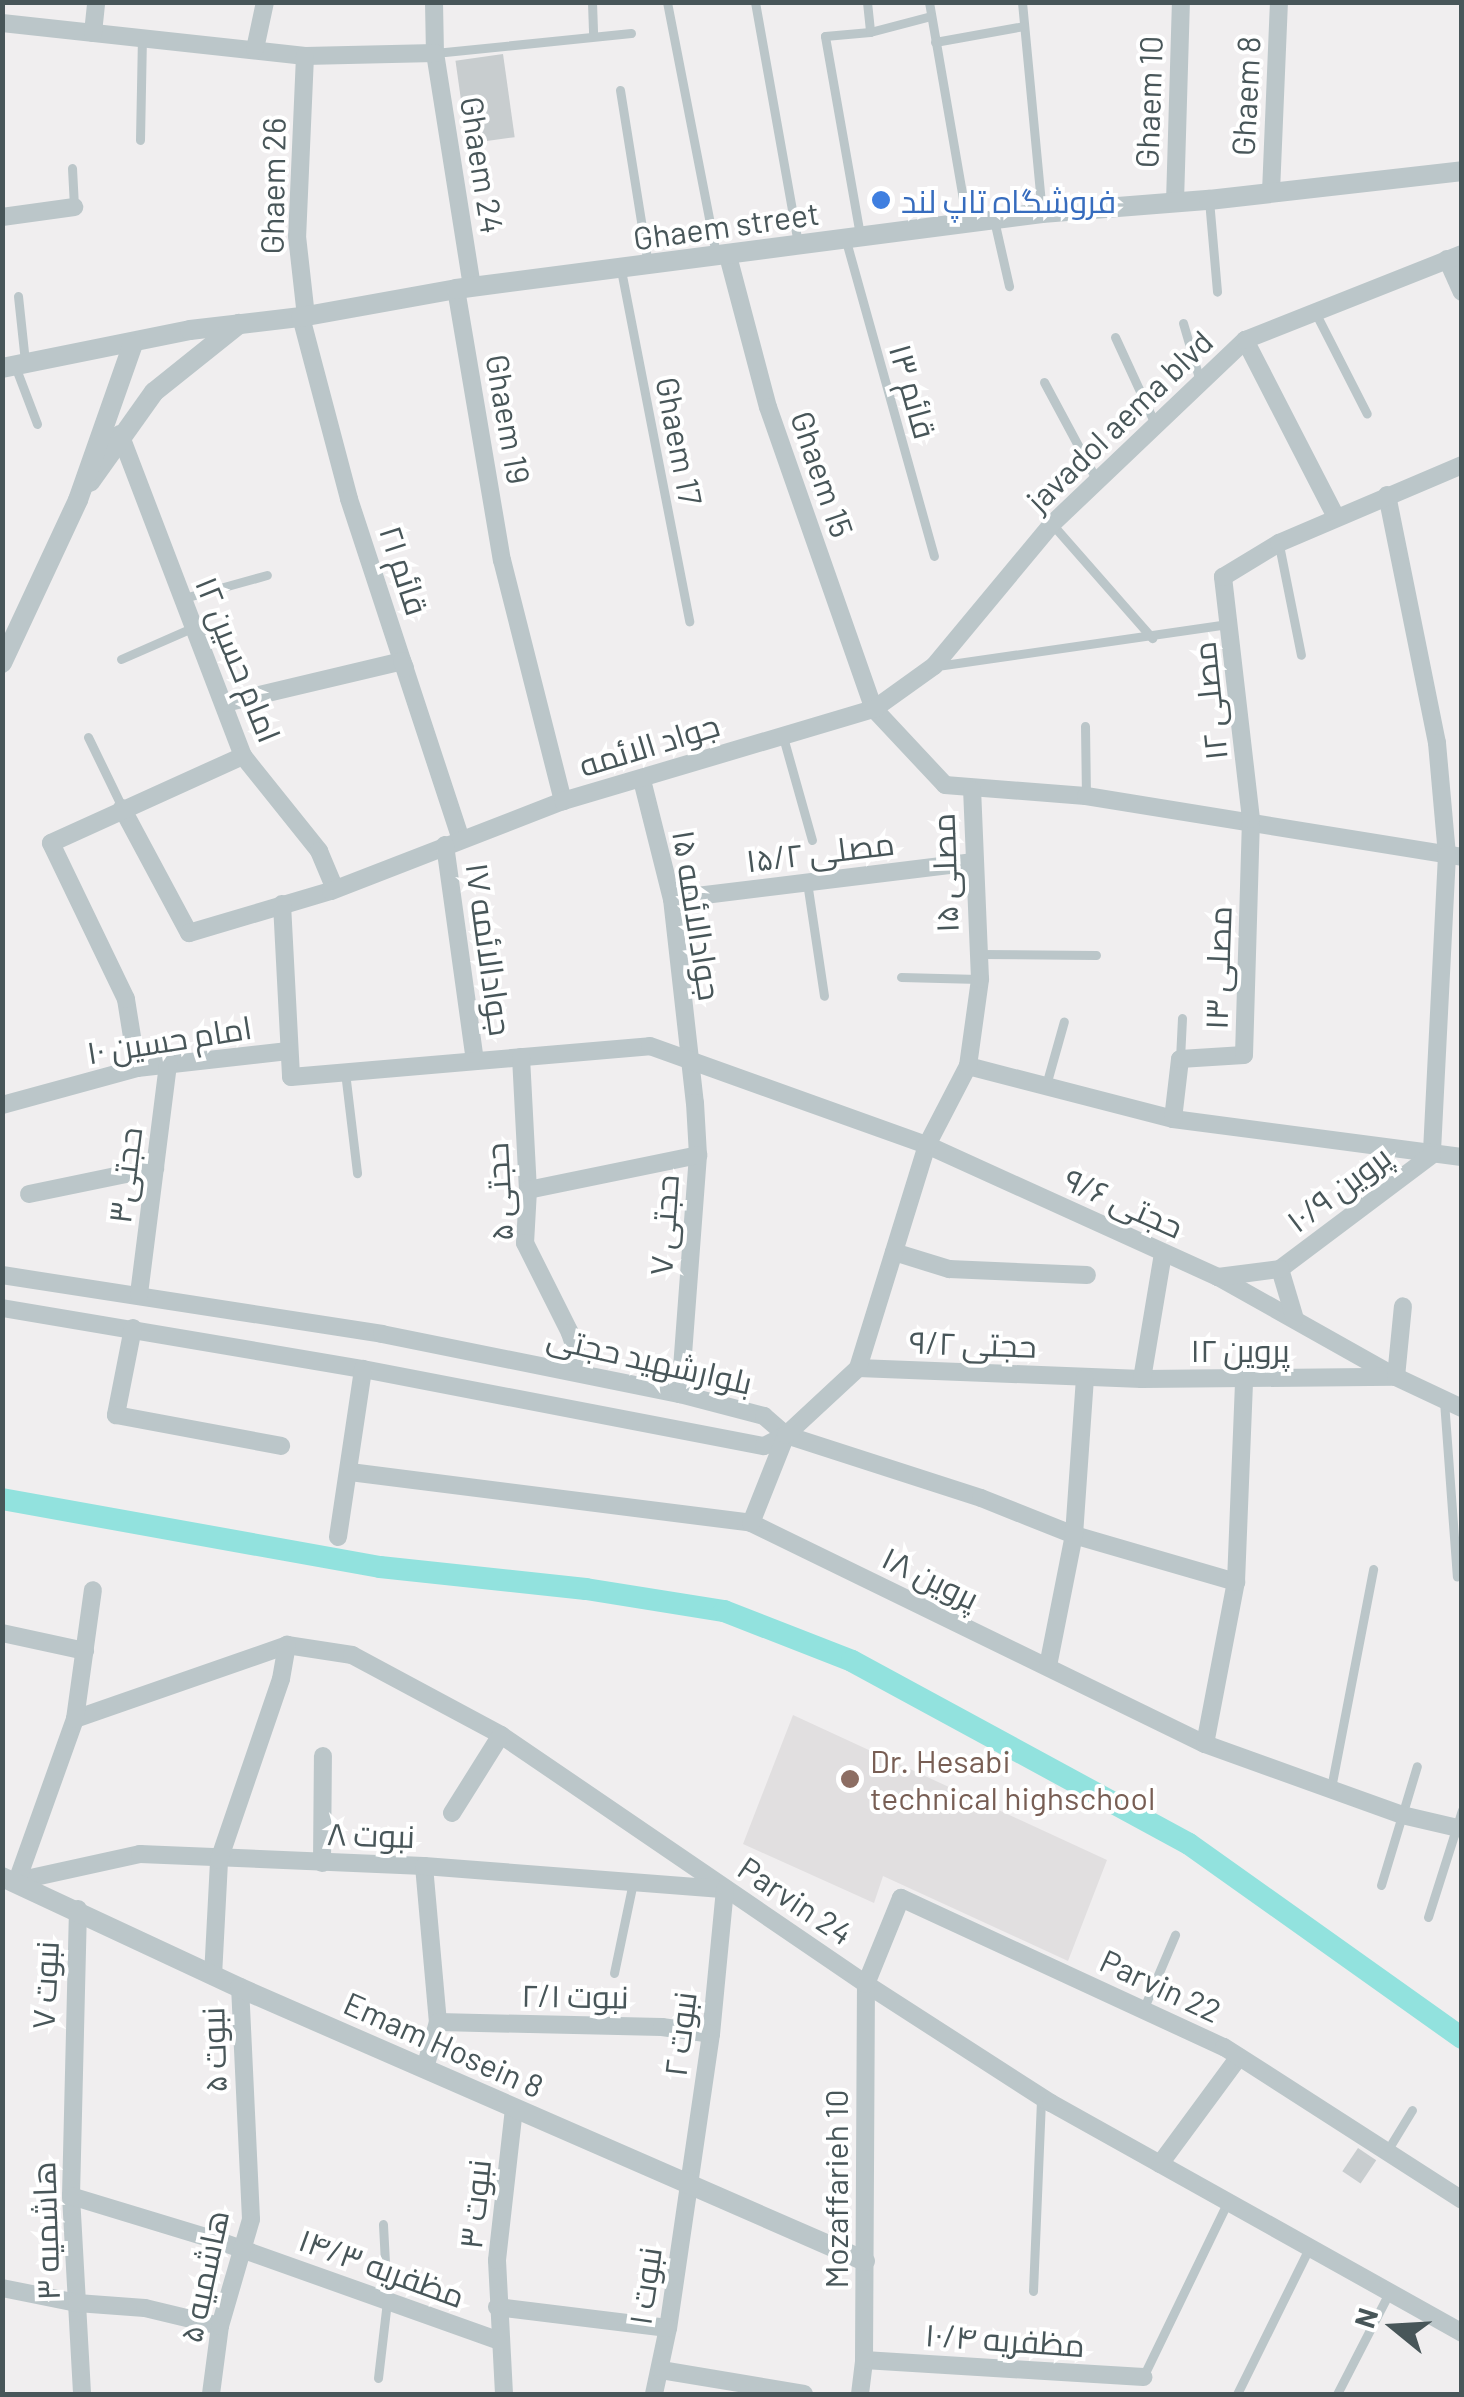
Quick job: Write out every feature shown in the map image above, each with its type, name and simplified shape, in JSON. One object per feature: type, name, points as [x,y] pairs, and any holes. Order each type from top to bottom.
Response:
[{"type":"street","points":[[93,33],[96,2]]},
{"type":"street","points":[[255,49],[265,2]]},
{"type":"street","name":"Ghaem 24","points":[[434,2],[435,54],[464,288]]},
{"type":"street","name":"Ghaem 10","points":[[1175,202],[1181,2]]},
{"type":"street","name":"Ghaem 8","points":[[1271,192],[1279,2]]},
{"type":"street","points":[[2,24],[305,56],[435,54]]},
{"type":"street","name":"Ghaem 26","points":[[304,316],[297,236],[305,56]]},
{"type":"street","name":"Ghaem street","points":[[14,365],[190,330],[304,316],[464,288],[1042,212],[1209,200],[1462,171]]},
{"type":"street","points":[[2,217],[74,208]]},
{"type":"street","name":"Ghaem 15","points":[[722,255],[768,406],[874,708]]},
{"type":"street","points":[[1454,256],[1462,292]]},
{"type":"street","name":"javadol aema blvd","points":[[874,708],[934,666],[1052,524],[1245,340],[1454,256]]},
{"type":"street","name":"Ghaem 19","points":[[464,288],[502,560],[563,801]]},
{"type":"street","name":"قائم ۲۱","points":[[304,316],[349,499],[402,661],[453,842]]},
{"type":"street","points":[[78,500],[120,434],[154,392],[239,324]]},
{"type":"street","points":[[1245,340],[1336,516]]},
{"type":"street","points":[[2,663],[78,500],[132,344]]},
{"type":"street","name":"امام حسین ۱۲","points":[[120,434],[243,756],[319,851],[335,889]]},
{"type":"street","points":[[1279,543],[1462,465]]},
{"type":"street","points":[[1387,496],[1454,856],[1432,1155]]},
{"type":"street","name":"مصلی ۱۲","points":[[1251,820],[1231,624],[1222,577],[1279,543]]},
{"type":"street","points":[[225,703],[402,661]]},
{"type":"street","points":[[874,708],[945,786],[1086,796],[1454,856]]},
{"type":"street","name":"جواد الائمه","points":[[122,808],[185,932],[335,889],[563,801],[874,708]]},
{"type":"street","points":[[137,1068],[126,999],[51,843],[243,756]]},
{"type":"street","name":"جوادالائمه ۱۵","points":[[642,780],[672,898],[688,1061]]},
{"type":"street","name":"مصلی ۱۵","points":[[858,1368],[927,1145],[968,1066],[980,980],[972,790]]},
{"type":"street","name":"مصلی ۱۳","points":[[1172,1119],[1180,1060],[1244,1055],[1251,820]]},
{"type":"street","name":"جوادالائمه ۱۷","points":[[453,842],[475,1061]]},
{"type":"street","name":"مصلی ۱۵/۲","points":[[672,898],[974,862]]},
{"type":"street","points":[[282,904],[288,1051]]},
{"type":"street","name":"حجتی ۹/۶","points":[[288,1051],[291,1077],[650,1046],[927,1145],[1218,1276],[1396,1377],[1462,1408]]},
{"type":"street","name":"۱۰ امام حسین","points":[[2,1104],[137,1068],[288,1051]]},
{"type":"street","name":"حجتی ۵","points":[[520,1057],[528,1190],[525,1243],[570,1333],[583,1372]]},
{"type":"street","name":"حجتی ۷","points":[[680,1394],[698,1155],[688,1061]]},
{"type":"street","name":"حجتی۳","points":[[139,1294],[168,1063]]},
{"type":"street","points":[[968,1066],[1172,1119],[1462,1157]]},
{"type":"street","points":[[528,1190],[698,1155]]},
{"type":"street","name":"پروین ۱۰/۹","points":[[1280,1269],[1432,1155]]},
{"type":"street","points":[[28,1194],[155,1168]]},
{"type":"street","points":[[894,1252],[949,1269],[1087,1275]]},
{"type":"street","points":[[1142,1378],[1164,1254]]},
{"type":"street","points":[[1218,1276],[1280,1269],[1295,1319]]},
{"type":"street","name":"بلوارشهید حجتی","points":[[2,1274],[139,1294],[583,1372],[764,1416],[786,1435],[764,1446],[363,1369],[2,1308]]},
{"type":"street","points":[[1396,1377],[1403,1306]]},
{"type":"street","points":[[133,1328],[116,1415],[281,1446]]},
{"type":"street","points":[[751,1523],[786,1435],[858,1368]]},
{"type":"street","name":"حجتی ۹/۲","points":[[858,1368],[1085,1378]]},
{"type":"street","points":[[338,1537],[363,1369]]},
{"type":"street","name":"پروین ۱۲","points":[[1085,1378],[1396,1377]]},
{"type":"street","points":[[1048,1666],[1074,1536],[1085,1378]]},
{"type":"street","points":[[1204,1744],[1236,1582],[1244,1380]]},
{"type":"street","points":[[786,1435],[981,1498],[1074,1536],[1236,1582]]},
{"type":"street","name":"پروین ۱۸","points":[[350,1472],[751,1523],[1204,1744],[1402,1815],[1460,1822]]},
{"type":"street","points":[[10,1879],[75,1719],[94,1590]]},
{"type":"street","points":[[2,1633],[84,1652]]},
{"type":"street","points":[[213,1976],[219,1860],[281,1679],[288,1645]]},
{"type":"street","name":"Parvin 24","points":[[75,1719],[288,1645],[352,1656],[502,1735],[866,1984],[1041,2097],[1462,2333]]},
{"type":"street","points":[[452,1813],[502,1735]]},
{"type":"street","points":[[322,1863],[323,1756]]},
{"type":"street","name":"نبوت ۸","points":[[10,1879],[140,1854],[424,1866],[725,1888]]},
{"type":"street","points":[[424,1866],[438,2022],[425,2068]]},
{"type":"street","name":"Emam Hosein 8","points":[[10,1879],[213,1976],[865,2261]]},
{"type":"street","name":"نبوت ۲","points":[[689,2186],[711,2034],[725,1888]]},
{"type":"street","name":"Parvin 22","points":[[866,1984],[901,1898],[1240,2057],[1462,2200]]},
{"type":"street","name":"نبوت ۷","points":[[71,2064],[78,1909]]},
{"type":"street","name":"Mozaffarieh 10","points":[[860,2394],[864,2360],[866,1984]]},
{"type":"street","name":"نبوت ۵","points":[[240,1988],[246,2109]]},
{"type":"street","name":"نبوت ۲/۱","points":[[438,2022],[662,2027],[711,2034]]},
{"type":"street","points":[[1160,2164],[1240,2057]]},
{"type":"street","name":"هاشمیه ۳","points":[[71,2064],[71,2196],[82,2394]]},
{"type":"street","name":"نبوت ۳","points":[[504,2394],[497,2260],[514,2108]]},
{"type":"street","name":"هاشمیه ۵","points":[[211,2394],[220,2326],[250,2219],[246,2109]]},
{"type":"street","name":"نبوت ۱","points":[[654,2394],[689,2186]]},
{"type":"street","name":"مظفریه ۱۴/۳","points":[[71,2196],[243,2249],[500,2341]]},
{"type":"street","points":[[2,2288],[77,2303],[144,2308],[220,2326]]},
{"type":"street","points":[[497,2307],[668,2328]]},
{"type":"street","name":"مظفریه ۱۰/۴","points":[[864,2360],[1143,2377]]},
{"type":"street","points":[[661,2370],[804,2394]]},
{"type":"lane","points":[[592,2],[594,34]]},
{"type":"lane","points":[[667,2],[722,255]]},
{"type":"lane","points":[[754,2],[799,246]]},
{"type":"lane","points":[[867,2],[870,32],[930,16]]},
{"type":"lane","points":[[929,2],[967,223]]},
{"type":"lane","points":[[1022,2],[1042,212]]},
{"type":"lane","points":[[935,42],[1024,26]]},
{"type":"lane","name":"قائم ۱۳","points":[[870,32],[825,36],[853,238],[934,556]]},
{"type":"lane","points":[[435,54],[631,33]]},
{"type":"lane","points":[[140,140],[142,36]]},
{"type":"lane","points":[[620,90],[648,266]]},
{"type":"lane","points":[[72,168],[74,208]]},
{"type":"lane","points":[[1209,200],[1217,292]]},
{"type":"lane","points":[[993,219],[1009,286]]},
{"type":"lane","name":"Ghaem 17","points":[[621,270],[690,621]]},
{"type":"lane","points":[[18,296],[14,365],[38,424]]},
{"type":"lane","points":[[1315,312],[1367,414]]},
{"type":"lane","points":[[1184,324],[1200,382]]},
{"type":"lane","points":[[1115,337],[1155,424]]},
{"type":"lane","points":[[1044,382],[1096,479]]},
{"type":"lane","points":[[1052,524],[1152,638]]},
{"type":"lane","points":[[1279,543],[1301,655]]},
{"type":"lane","points":[[181,598],[266,576]]},
{"type":"lane","points":[[934,666],[1231,624]]},
{"type":"lane","points":[[121,659],[192,628]]},
{"type":"lane","points":[[1085,726],[1086,796]]},
{"type":"lane","points":[[782,733],[812,840]]},
{"type":"lane","points":[[88,738],[122,808]]},
{"type":"lane","points":[[808,882],[824,996]]},
{"type":"lane","points":[[978,954],[1096,955]]},
{"type":"lane","points":[[902,977],[980,980]]},
{"type":"lane","points":[[1180,1060],[1182,1018]]},
{"type":"lane","points":[[1046,1088],[1064,1021]]},
{"type":"lane","points":[[345,1072],[357,1173]]},
{"type":"lane","points":[[1444,1398],[1457,1577]]},
{"type":"lane","points":[[1330,1789],[1372,1570]]},
{"type":"lane","points":[[1381,1885],[1417,1766]]},
{"type":"lane","points":[[1428,1916],[1460,1822]]},
{"type":"lane","points":[[614,1974],[633,1882]]},
{"type":"lane","points":[[1143,2010],[1175,1935]]},
{"type":"lane","points":[[1034,2291],[1041,2097]]},
{"type":"lane","points":[[1386,2153],[1412,2110]]},
{"type":"lane","points":[[1143,2377],[1228,2201]]},
{"type":"lane","points":[[378,2378],[386,2301],[383,2224]]},
{"type":"lane","points":[[1237,2394],[1310,2246]]},
{"type":"lane","points":[[1337,2394],[1390,2290]]},
{"type":"shaded area","name":"Dr. Hesabi technical highschool","points":[[793,1715],[1107,1860],[1068,1961],[883,1876],[874,1903],[743,1844]]},
{"type":"building","points":[[503,54],[515,137],[467,144],[455,61]]},
{"type":"building","points":[[1358,2148],[1376,2160],[1361,2184],[1342,2171]]},
{"type":"waterway","points":[[2,1499],[380,1567],[586,1589],[724,1611],[852,1661],[1189,1844],[1462,2038]]},
{"type":"place","name":"فروشگاه تاپ لند","points":[[881,200]]},
{"type":"place","name":"Dr. Hesabi technical highschool","points":[[850,1779]]}]
